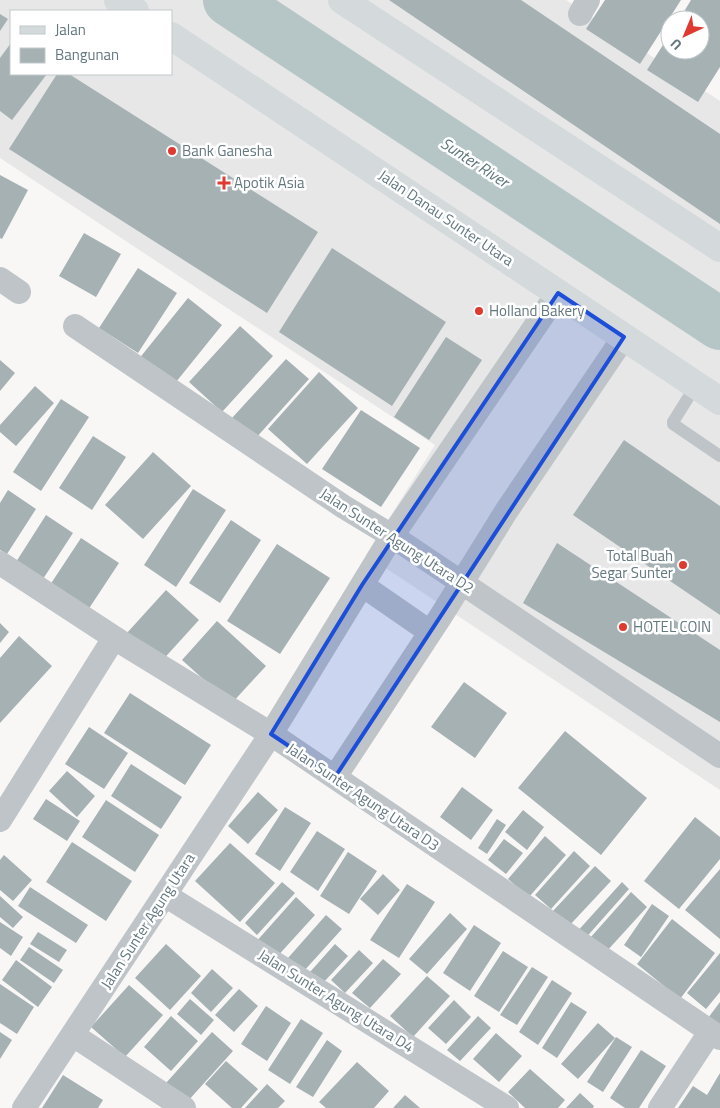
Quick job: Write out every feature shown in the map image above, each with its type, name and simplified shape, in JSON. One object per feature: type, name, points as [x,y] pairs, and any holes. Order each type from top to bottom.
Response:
[{"type":"main road","points":[[118,0],[133,10]]},
{"type":"main road","points":[[342,0],[720,248]]},
{"type":"main road","name":"Jalan Danau Sunter Utara","points":[[172,37],[720,401]]},
{"type":"street","points":[[0,279],[19,292]]},
{"type":"street","name":"Jalan Sunter Agung Utara","points":[[24,1108],[271,734],[392,536],[558,293]]},
{"type":"street","name":"Jalan Sunter Agung Utara D2","points":[[75,326],[336,502],[392,536],[720,756]]},
{"type":"street","points":[[335,777],[507,510],[624,337]]},
{"type":"street","name":"Jalan Sunter Agung Utara D3","points":[[0,563],[114,638],[271,734],[715,1035]]},
{"type":"street","points":[[362,585],[430,632]]},
{"type":"street","points":[[0,820],[7,794],[114,638]]},
{"type":"street","name":"Jalan Sunter Agung Utara D4","points":[[165,895],[507,1108]]},
{"type":"street","points":[[73,1035],[184,1108]]},
{"type":"street","points":[[660,1108],[715,1035]]},
{"type":"lane","points":[[696,385],[673,424],[720,456]]},
{"type":"highlighted area","points":[[558,293],[624,337],[335,777],[271,734],[362,585]]},
{"type":"shaded area","points":[[0,0],[566,0],[720,101],[720,790],[366,555],[435,445],[0,158]]},
{"type":"building","points":[[389,0],[521,0],[720,134],[720,224]]},
{"type":"building","points":[[605,0],[681,0],[675,10],[660,10],[660,33],[640,64],[586,29]]},
{"type":"building","points":[[691,0],[720,0],[720,67],[698,102],[647,70],[660,50],[660,60],[710,60],[710,10],[685,10]]},
{"type":"building","points":[[0,14],[8,19],[0,31]]},
{"type":"building","points":[[10,44],[10,75],[46,75],[12,120],[0,111],[0,58]]},
{"type":"building","points":[[56,75],[71,75],[318,232],[267,313],[9,149]]},
{"type":"building","points":[[0,175],[28,190],[2,239],[0,238]]},
{"type":"building","points":[[84,233],[121,254],[96,297],[59,276]]},
{"type":"building","points":[[332,248],[446,322],[392,406],[279,332]]},
{"type":"building","points":[[138,268],[177,293],[138,353],[99,328]]},
{"type":"building","points":[[188,298],[222,325],[172,387],[138,360]]},
{"type":"building","points":[[240,326],[273,356],[222,412],[189,382]]},
{"type":"building","points":[[446,337],[482,360],[429,440],[394,417]]},
{"type":"building","points":[[286,359],[309,379],[255,439],[232,418]]},
{"type":"building","points":[[0,360],[15,373],[0,391]]},
{"type":"building","points":[[319,372],[358,408],[307,464],[268,429]]},
{"type":"building","points":[[35,386],[54,403],[16,446],[0,432],[0,425]]},
{"type":"building","points":[[61,399],[89,417],[41,491],[13,472]]},
{"type":"building","points":[[361,410],[420,448],[381,507],[322,469]]},
{"type":"building","points":[[93,436],[126,457],[92,510],[59,488]]},
{"type":"building","name":"Total Buah Segar Sunter","points":[[624,440],[720,506],[720,615],[573,515]]},
{"type":"building","points":[[153,452],[191,486],[143,539],[105,505]]},
{"type":"building","points":[[193,489],[226,510],[176,587],[144,565]]},
{"type":"building","points":[[8,490],[36,509],[7,554],[0,550],[0,503]]},
{"type":"building","points":[[46,515],[73,533],[43,579],[16,562]]},
{"type":"building","points":[[231,520],[261,540],[220,603],[189,583]]},
{"type":"building","points":[[81,538],[119,563],[86,613],[48,588]]},
{"type":"building","name":"HOTEL COIN","points":[[557,543],[720,650],[720,722],[523,603]]},
{"type":"building","points":[[277,544],[330,578],[280,654],[227,621]]},
{"type":"building","points":[[166,590],[199,620],[159,664],[126,634]]},
{"type":"building","points":[[217,621],[266,666],[231,704],[182,660]]},
{"type":"building","points":[[0,623],[9,632],[0,643]]},
{"type":"building","points":[[19,636],[52,666],[0,723],[0,658]]},
{"type":"building","points":[[464,682],[507,713],[475,758],[431,727]]},
{"type":"building","points":[[130,693],[211,745],[185,785],[104,733]]},
{"type":"building","points":[[89,727],[128,753],[104,789],[65,764]]},
{"type":"building","points":[[565,731],[647,798],[601,855],[518,788]]},
{"type":"building","points":[[131,764],[182,797],[161,829],[111,796]]},
{"type":"building","points":[[67,771],[95,796],[77,817],[49,791]]},
{"type":"building","points":[[462,787],[493,810],[471,840],[440,817]]},
{"type":"building","points":[[258,792],[278,810],[248,844],[228,826]]},
{"type":"building","points":[[46,799],[80,821],[67,841],[33,819]]},
{"type":"building","points":[[106,800],[159,835],[135,872],[82,837]]},
{"type":"building","points":[[285,807],[311,823],[280,871],[255,854]]},
{"type":"building","points":[[523,810],[544,827],[527,850],[505,832]]},
{"type":"building","points":[[695,817],[720,837],[720,859],[679,909],[644,881]]},
{"type":"building","points":[[497,819],[506,825],[487,854],[478,848]]},
{"type":"building","points":[[317,831],[345,849],[318,891],[290,872]]},
{"type":"building","points":[[545,836],[566,855],[529,897],[508,879]]},
{"type":"building","points":[[504,839],[523,853],[506,874],[488,860]]},
{"type":"building","points":[[72,842],[132,881],[106,921],[46,882]]},
{"type":"building","points":[[230,843],[275,883],[240,922],[195,881]]},
{"type":"building","points":[[574,851],[590,866],[551,909],[535,895]]},
{"type":"building","points":[[348,852],[377,871],[349,914],[320,896]]},
{"type":"building","points":[[4,855],[32,880],[13,901],[0,890],[0,860]]},
{"type":"building","points":[[595,866],[611,881],[568,927],[552,912]]},
{"type":"building","points":[[720,869],[720,939],[685,910]]},
{"type":"building","points":[[383,874],[400,890],[378,915],[360,899]]},
{"type":"building","points":[[282,882],[295,893],[257,935],[245,923]]},
{"type":"building","points":[[622,882],[629,889],[583,941],[575,934]]},
{"type":"building","points":[[407,884],[435,902],[399,958],[370,940]]},
{"type":"building","points":[[30,887],[88,925],[76,943],[18,906]]},
{"type":"building","points":[[631,892],[647,907],[606,952],[590,938]]},
{"type":"building","points":[[0,896],[23,917],[13,928],[0,917]]},
{"type":"building","points":[[296,897],[315,915],[274,960],[255,943]]},
{"type":"building","points":[[652,904],[669,916],[641,957],[624,945]]},
{"type":"building","points":[[450,913],[467,929],[427,974],[409,959]]},
{"type":"building","points":[[326,915],[342,929],[303,972],[288,958]]},
{"type":"building","points":[[672,919],[715,953],[680,999],[637,964]]},
{"type":"building","points":[[0,922],[23,937],[11,956],[0,948]]},
{"type":"building","points":[[474,925],[501,943],[470,991],[443,973]]},
{"type":"building","points":[[38,932],[67,950],[59,962],[30,944]]},
{"type":"building","points":[[166,944],[201,976],[170,1010],[135,978]]},
{"type":"building","points":[[335,944],[348,956],[323,983],[310,972]]},
{"type":"building","points":[[29,947],[63,970],[54,983],[20,960]]},
{"type":"building","points":[[359,950],[373,963],[345,993],[331,980]]},
{"type":"building","points":[[503,951],[528,967],[499,1012],[474,996]]},
{"type":"building","points":[[720,953],[720,992],[706,1009],[687,993]]},
{"type":"building","points":[[383,959],[401,974],[370,1008],[352,993]]},
{"type":"building","points":[[16,960],[52,987],[38,1007],[2,980]]},
{"type":"building","points":[[532,967],[548,977],[517,1025],[500,1015]]},
{"type":"building","points":[[212,969],[233,988],[211,1012],[191,993]]},
{"type":"building","points":[[427,976],[450,996],[413,1037],[390,1016]]},
{"type":"building","points":[[552,980],[572,993],[538,1045],[519,1032]]},
{"type":"building","points":[[0,984],[34,1007],[17,1034],[0,1023]]},
{"type":"building","points":[[129,985],[163,1015],[125,1057],[91,1027]]},
{"type":"building","points":[[239,989],[258,1006],[234,1032],[215,1015]]},
{"type":"building","points":[[190,999],[214,1020],[201,1035],[177,1014]]},
{"type":"building","points":[[454,1000],[471,1017],[446,1044],[428,1028]]},
{"type":"building","points":[[571,1002],[587,1012],[557,1058],[542,1048]]},
{"type":"building","points":[[720,1002],[720,1028],[708,1018]]},
{"type":"building","points":[[266,1006],[291,1023],[267,1061],[241,1044]]},
{"type":"building","points":[[171,1016],[198,1041],[171,1071],[144,1047]]},
{"type":"building","points":[[478,1016],[491,1028],[460,1061],[447,1050]]},
{"type":"building","points":[[301,1019],[323,1033],[290,1084],[268,1070]]},
{"type":"building","points":[[598,1023],[615,1038],[578,1079],[561,1064]]},
{"type":"building","points":[[0,1032],[12,1040],[0,1059]]},
{"type":"building","points":[[212,1032],[233,1051],[187,1102],[166,1083]]},
{"type":"building","points":[[496,1033],[522,1056],[499,1082],[473,1059]]},
{"type":"building","points":[[616,1037],[632,1047],[603,1092],[587,1082]]},
{"type":"building","points":[[327,1040],[342,1051],[313,1097],[296,1087]]},
{"type":"building","points":[[641,1050],[666,1066],[639,1108],[625,1108],[610,1098]]},
{"type":"building","points":[[226,1061],[258,1089],[241,1108],[232,1108],[205,1084]]},
{"type":"building","points":[[357,1062],[389,1091],[374,1108],[326,1108],[319,1102]]},
{"type":"building","points":[[530,1069],[565,1100],[558,1108],[525,1108],[508,1092]]},
{"type":"building","points":[[720,1073],[720,1108],[678,1108],[693,1086],[707,1095]]},
{"type":"building","points":[[63,1075],[103,1100],[98,1108],[42,1108]]},
{"type":"building","points":[[267,1084],[285,1101],[278,1108],[245,1108]]},
{"type":"building","points":[[580,1093],[594,1106],[593,1108],[566,1108]]},
{"type":"building","points":[[405,1095],[420,1108],[393,1108]]},
{"type":"waterway","name":"Sunter River","points":[[229,0],[720,324]]},
{"type":"place","name":"Bank Ganesha","points":[[172,151]]},
{"type":"place","name":"Apotik Asia","points":[[224,183]]},
{"type":"place","name":"Holland Bakery","points":[[479,311]]},
{"type":"place","name":"Total Buah Segar Sunter","points":[[683,565]]},
{"type":"place","name":"HOTEL COIN","points":[[623,627]]}]
